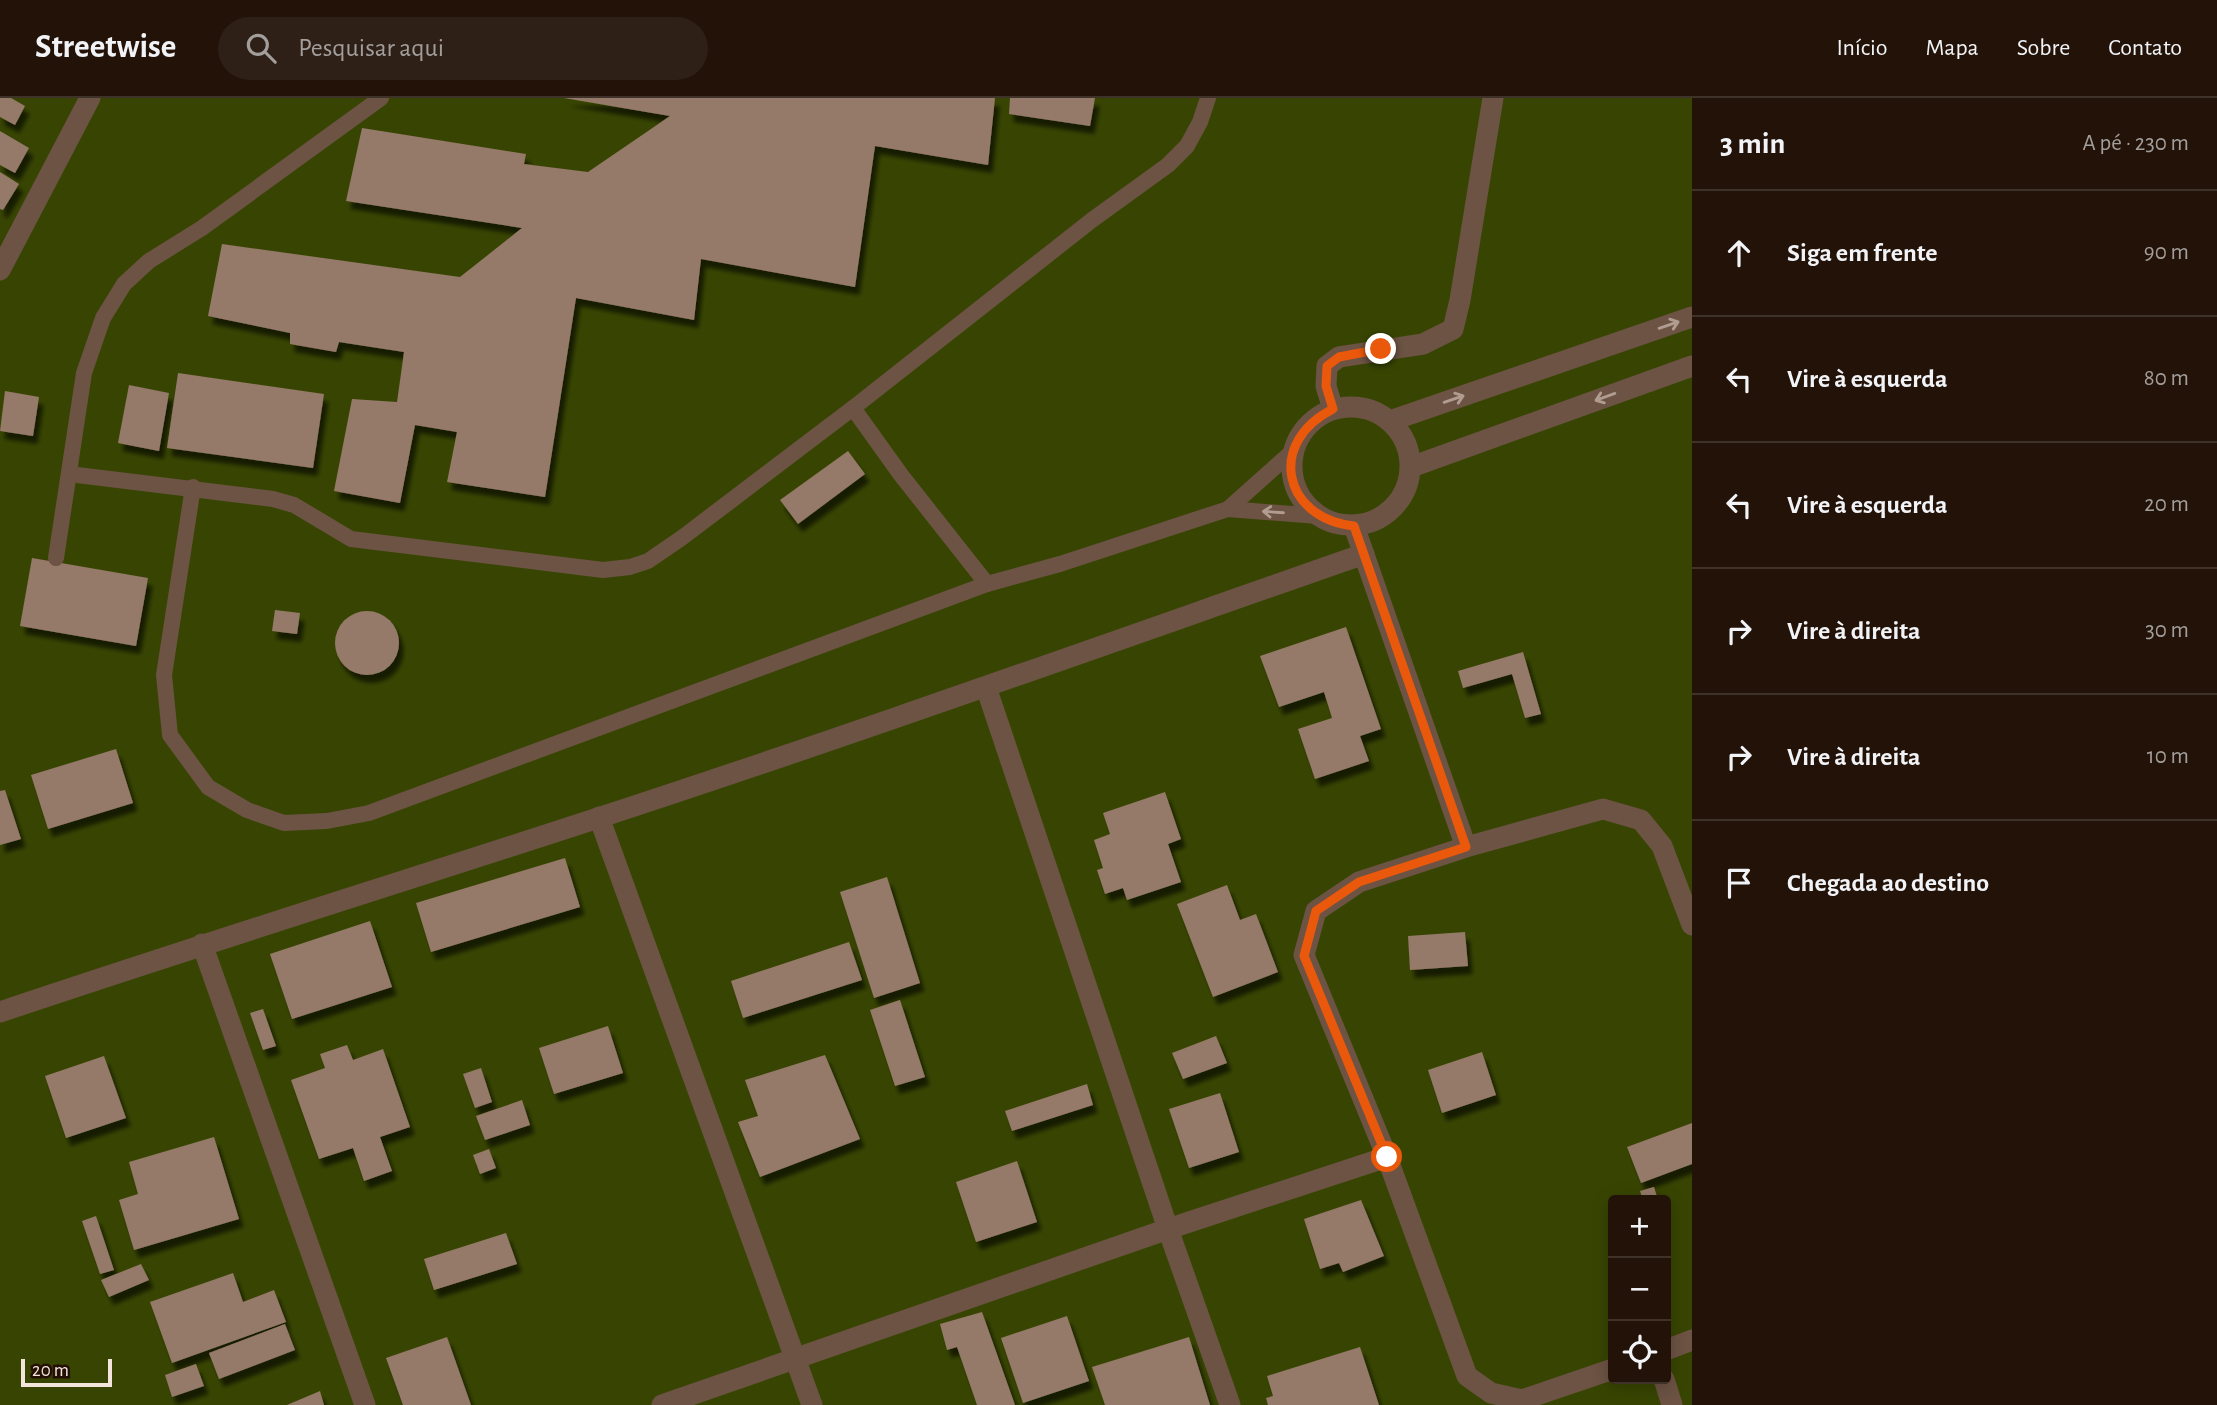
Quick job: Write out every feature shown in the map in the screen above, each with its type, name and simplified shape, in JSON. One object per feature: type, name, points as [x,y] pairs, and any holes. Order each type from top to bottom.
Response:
[{"type":"street","points":[[0,270],[90,98]]},
{"type":"street","points":[[1333,409],[1326,386],[1327,366],[1339,357],[1423,344],[1453,329],[1493,98]]},
{"type":"street","points":[[1390,421],[1692,317]]},
{"type":"street","points":[[1410,467],[1692,366]]},
{"type":"street","points":[[1353,407],[1372,410],[1390,421],[1401,434],[1408,449],[1408,484],[1400,500],[1388,513],[1372,522],[1354,526],[1335,524],[1318,516],[1304,503],[1295,488],[1291,469],[1293,451],[1301,433],[1315,418],[1333,409],[1353,407]]},
{"type":"street","points":[[1354,526],[1466,847]]},
{"type":"street","points":[[0,1012],[202,944],[599,817],[986,687],[1364,554]]},
{"type":"street","points":[[986,687],[1230,1405]]},
{"type":"street","points":[[1608,1371],[1522,1400],[1491,1393],[1467,1376],[1387,1157],[1304,956],[1316,911],[1359,882],[1466,847],[1603,809],[1641,820],[1662,846],[1692,925]]},
{"type":"street","points":[[599,817],[813,1405]]},
{"type":"street","points":[[202,944],[365,1405]]},
{"type":"street","points":[[662,1405],[1168,1229],[1387,1157]]},
{"type":"street","points":[[1671,1348],[1692,1340]]},
{"type":"street","points":[[1666,1384],[1672,1405]]},
{"type":"lane","points":[[56,558],[84,373],[103,318],[124,284],[149,261],[202,228],[382,98]]},
{"type":"lane","points":[[69,474],[273,499],[294,505],[351,539],[603,570],[630,567],[648,561],[683,537],[853,408],[1092,220],[1168,165],[1187,146],[1200,122],[1208,98]]},
{"type":"lane","points":[[853,408],[901,475],[987,584]]},
{"type":"lane","points":[[1228,509],[1293,451]]},
{"type":"lane","points":[[193,488],[164,675],[170,735],[208,787],[247,810],[284,823],[327,821],[369,813],[987,584],[1060,564],[1228,509],[1318,516]]},
{"type":"green space","points":[[0,98],[1692,98],[1692,1405],[0,1405]]},
{"type":"building","points":[[0,98],[11,98],[25,106],[15,125],[0,117]]},
{"type":"building","points":[[564,98],[995,98],[988,165],[875,146],[855,287],[701,259],[694,320],[576,298],[545,497],[447,482],[457,432],[415,425],[400,503],[334,491],[352,399],[397,402],[404,352],[339,342],[336,352],[290,344],[290,333],[208,316],[222,244],[460,277],[522,228],[346,201],[362,128],[526,154],[524,164],[588,172],[670,116]]},
{"type":"building","points":[[1010,98],[1095,98],[1090,126],[1009,114]]},
{"type":"building","points":[[0,131],[29,148],[15,173],[0,165]]},
{"type":"building","points":[[0,172],[19,184],[3,210],[0,209]]},
{"type":"building","points":[[178,373],[324,394],[313,468],[167,448]]},
{"type":"building","points":[[129,385],[169,393],[159,451],[118,443]]},
{"type":"building","points":[[5,391],[39,397],[33,436],[0,431]]},
{"type":"building","points":[[848,451],[865,474],[798,524],[780,500]]},
{"type":"building","points":[[32,558],[148,578],[136,646],[20,626]]},
{"type":"building","points":[[275,610],[300,613],[297,634],[272,631]]},
{"type":"building","points":[[361,611],[373,611],[390,620],[397,631],[397,655],[390,666],[373,675],[361,675],[349,670],[340,661],[335,649],[335,637],[340,625],[349,616]]},
{"type":"building","points":[[1346,627],[1381,729],[1360,736],[1369,761],[1315,779],[1298,729],[1332,718],[1324,692],[1279,707],[1260,656]]},
{"type":"building","points":[[1523,652],[1541,714],[1525,718],[1512,674],[1463,688],[1458,671]]},
{"type":"building","points":[[116,749],[133,803],[48,829],[31,775]]},
{"type":"building","points":[[5,790],[21,839],[0,845],[0,791]]},
{"type":"building","points":[[1165,792],[1181,839],[1168,844],[1181,882],[1127,900],[1123,888],[1105,894],[1097,870],[1103,868],[1094,840],[1110,834],[1103,813]]},
{"type":"building","points":[[565,858],[580,907],[431,952],[416,903]]},
{"type":"building","points":[[887,877],[920,983],[874,998],[840,892]]},
{"type":"building","points":[[1227,885],[1240,920],[1256,914],[1278,972],[1213,997],[1177,904]]},
{"type":"building","points":[[370,921],[392,987],[292,1019],[270,954]]},
{"type":"building","points":[[1465,932],[1468,966],[1410,970],[1408,936]]},
{"type":"building","points":[[849,942],[862,980],[743,1018],[731,981]]},
{"type":"building","points":[[900,1000],[925,1077],[895,1086],[870,1010]]},
{"type":"building","points":[[263,1009],[276,1046],[263,1050],[250,1013]]},
{"type":"building","points":[[608,1026],[623,1073],[554,1094],[539,1048]]},
{"type":"building","points":[[1216,1036],[1227,1063],[1183,1079],[1172,1053]]},
{"type":"building","points":[[347,1045],[353,1060],[383,1049],[410,1127],[380,1137],[392,1171],[364,1181],[353,1148],[319,1159],[291,1080],[325,1068],[320,1054]]},
{"type":"building","points":[[1482,1052],[1496,1095],[1442,1113],[1428,1070]]},
{"type":"building","points":[[825,1055],[860,1139],[760,1177],[738,1122],[758,1116],[745,1080]]},
{"type":"building","points":[[104,1056],[126,1118],[66,1138],[45,1076]]},
{"type":"building","points":[[481,1068],[492,1102],[475,1108],[463,1074]]},
{"type":"building","points":[[1087,1084],[1093,1105],[1012,1131],[1005,1111]]},
{"type":"building","points":[[1220,1093],[1239,1152],[1189,1168],[1169,1109]]},
{"type":"building","points":[[522,1100],[530,1125],[485,1140],[476,1116]]},
{"type":"building","points":[[1692,1123],[1692,1164],[1641,1183],[1627,1147]]},
{"type":"building","points":[[214,1137],[239,1219],[134,1250],[119,1200],[138,1194],[129,1162]]},
{"type":"building","points":[[489,1149],[496,1168],[480,1174],[473,1155]]},
{"type":"building","points":[[1017,1161],[1037,1222],[976,1242],[956,1182]]},
{"type":"building","points":[[1654,1187],[1656,1195],[1641,1195],[1640,1191]]},
{"type":"building","points":[[1361,1200],[1384,1256],[1343,1272],[1339,1263],[1320,1269],[1304,1219]]},
{"type":"building","points":[[96,1216],[114,1270],[100,1274],[82,1221]]},
{"type":"building","points":[[506,1233],[517,1264],[434,1290],[424,1259]]},
{"type":"building","points":[[141,1264],[149,1280],[109,1297],[101,1280]]},
{"type":"building","points":[[233,1273],[243,1302],[274,1290],[286,1322],[172,1363],[150,1302]]},
{"type":"building","points":[[982,1312],[1015,1405],[977,1405],[957,1347],[947,1350],[940,1324]]},
{"type":"building","points":[[1067,1316],[1089,1381],[1023,1403],[1001,1338]]},
{"type":"building","points":[[285,1324],[295,1350],[219,1379],[209,1353]]},
{"type":"building","points":[[447,1337],[471,1405],[403,1405],[386,1358]]},
{"type":"building","points":[[1189,1337],[1210,1405],[1105,1405],[1092,1367]]},
{"type":"building","points":[[1360,1347],[1379,1405],[1268,1405],[1266,1398],[1273,1396],[1267,1376]]},
{"type":"building","points":[[196,1364],[204,1386],[172,1397],[165,1375]]},
{"type":"building","points":[[320,1391],[324,1405],[287,1405]]},
{"type":"route","points":[[1381,349],[1339,357],[1327,366],[1326,386],[1333,409],[1315,418],[1301,433],[1293,451],[1291,469],[1295,488],[1304,503],[1318,516],[1335,524],[1354,526],[1466,847],[1359,882],[1316,911],[1304,956],[1387,1157]]}]
